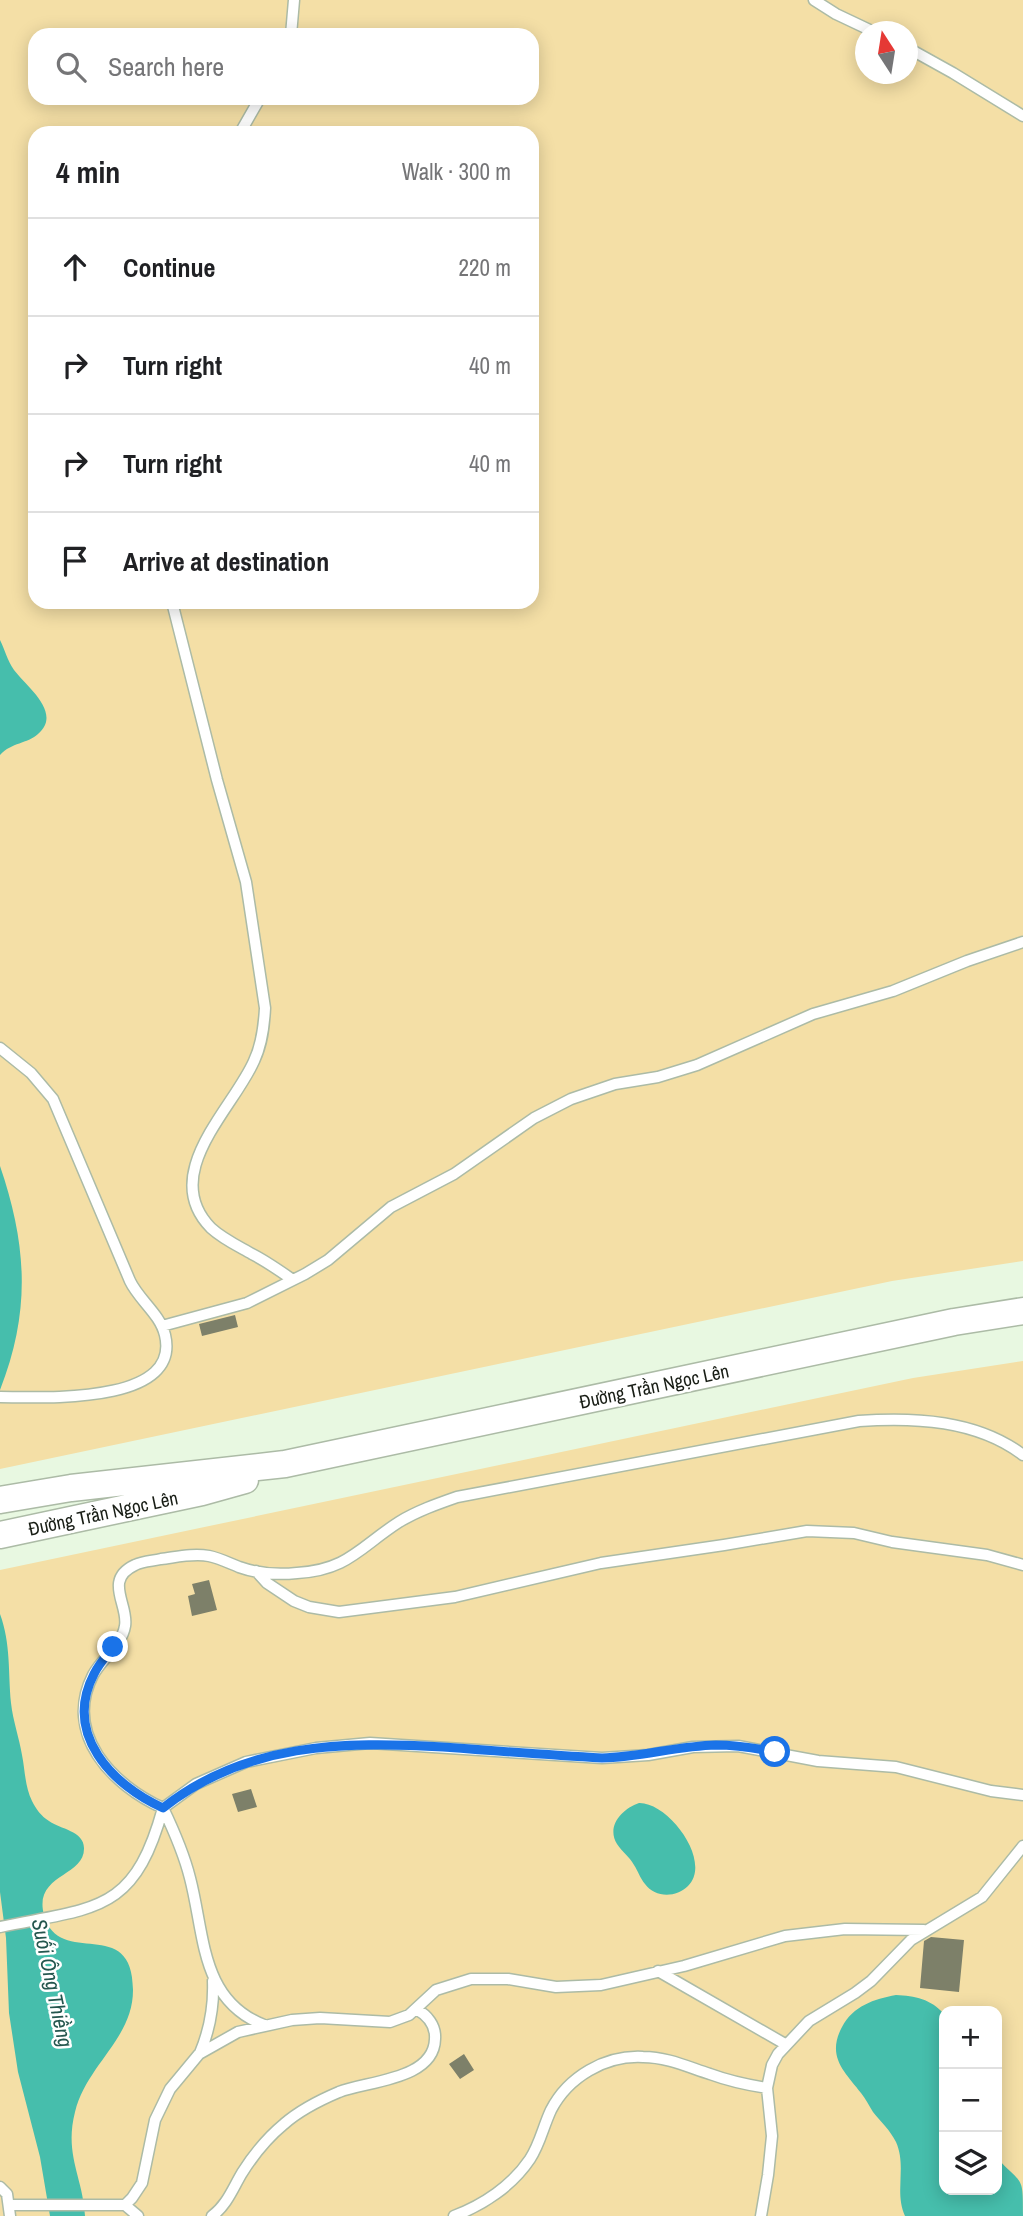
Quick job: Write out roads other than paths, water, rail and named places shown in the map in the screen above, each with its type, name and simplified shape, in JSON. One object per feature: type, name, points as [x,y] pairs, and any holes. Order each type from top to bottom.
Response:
[{"type":"street","name":"Đường Trần Ngọc Lên","points":[[0,1500],[71,1488],[285,1464],[940,1325],[1023,1311]]},
{"type":"street","name":"Đường Trần Ngọc Lên","points":[[0,1535],[202,1492],[243,1481],[285,1464]]},
{"type":"lane","points":[[292,28],[294,0]]},
{"type":"lane","points":[[814,0],[855,23]]},
{"type":"lane","points":[[918,54],[1023,116]]},
{"type":"lane","points":[[244,126],[256,105]]},
{"type":"lane","points":[[174,609],[246,882],[265,1008],[255,1059],[209,1133],[198,1157],[194,1172],[194,1194],[199,1212],[215,1231],[293,1280]]},
{"type":"lane","points":[[162,1325],[247,1303],[293,1280],[328,1260],[400,1202],[454,1174],[534,1118],[571,1099],[615,1084],[658,1077],[697,1065],[813,1014],[893,991],[1023,942]]},
{"type":"lane","points":[[0,1048],[31,1073],[52,1099],[135,1292],[162,1325],[166,1341],[164,1357],[156,1370],[139,1382],[117,1391],[4,1397]]},
{"type":"lane","points":[[199,2054],[210,2025],[214,1981],[187,1868],[163,1808],[131,1791],[118,1780],[96,1751],[86,1727],[85,1700],[88,1688],[97,1668],[119,1641],[125,1626],[118,1591],[124,1574],[138,1564],[186,1555],[209,1556],[256,1571],[293,1574],[309,1572],[355,1556],[416,1513],[457,1497],[859,1422],[885,1419],[939,1423],[985,1434],[1003,1441],[1023,1455]]},
{"type":"lane","points":[[256,1571],[267,1583],[294,1601],[317,1609],[339,1612],[455,1597],[601,1563],[807,1531],[855,1533],[892,1542],[987,1555],[1023,1565]]},
{"type":"lane","points":[[0,1927],[89,1909],[123,1889],[142,1867],[163,1808],[196,1784],[239,1765],[316,1748],[370,1743],[602,1758],[648,1755],[694,1746],[738,1746],[818,1761],[897,1767],[991,1791],[1023,1795]]},
{"type":"lane","points":[[761,2216],[772,2136],[767,2088],[772,2065],[785,2044],[809,2021],[871,1981],[911,1940],[982,1897],[1023,1846]]},
{"type":"lane","points":[[125,2205],[142,2183],[150,2138],[162,2101],[179,2076],[199,2054],[224,2038],[265,2025],[320,2018],[390,2022],[400,2020],[436,1990],[471,1979],[508,1979],[555,1987],[601,1985],[723,1955],[753,1944],[816,1931],[925,1930]]},
{"type":"lane","points":[[658,1971],[785,2044]]},
{"type":"lane","points":[[214,1981],[244,2015],[265,2025]]},
{"type":"lane","points":[[212,2216],[224,2205],[254,2154],[285,2122],[323,2099],[362,2084],[406,2074],[425,2061],[434,2046],[435,2037],[431,2022],[416,2009]]},
{"type":"lane","points":[[454,2216],[483,2203],[515,2177],[536,2149],[546,2121],[560,2095],[580,2076],[608,2062],[632,2057],[656,2057],[740,2083],[767,2088]]},
{"type":"lane","points":[[0,2187],[7,2194],[10,2211],[43,2205],[125,2205],[138,2216]]},
{"type":"water","points":[[0,640],[14,670],[40,700],[46,717],[45,726],[38,734],[0,755]]},
{"type":"water","points":[[0,1166],[16,1223],[22,1278],[17,1333],[0,1390]]},
{"type":"water","name":"Suối Ông Thiềng","points":[[0,1614],[8,1647],[12,1710],[30,1796],[44,1817],[76,1834],[83,1842],[84,1848],[77,1865],[52,1883],[46,1891],[44,1915],[52,1931],[64,1939],[109,1947],[121,1954],[130,1967],[133,1990],[126,2023],[81,2095],[72,2127],[73,2154],[85,2216],[50,2216],[40,2157],[18,2072],[9,2013],[6,1938],[0,1892]]},
{"type":"water","points":[[639,1803],[650,1805],[674,1822],[691,1848],[695,1862],[694,1875],[688,1886],[678,1893],[666,1895],[649,1889],[617,1844],[613,1831],[618,1819],[627,1809]]},
{"type":"water","points":[[896,1995],[910,1996],[922,1999],[939,2010],[939,2195],[1002,2195],[1002,2163],[1022,2187],[1023,2216],[905,2216],[900,2198],[900,2161],[896,2142],[844,2071],[837,2056],[838,2038],[847,2020],[858,2009]]}]
